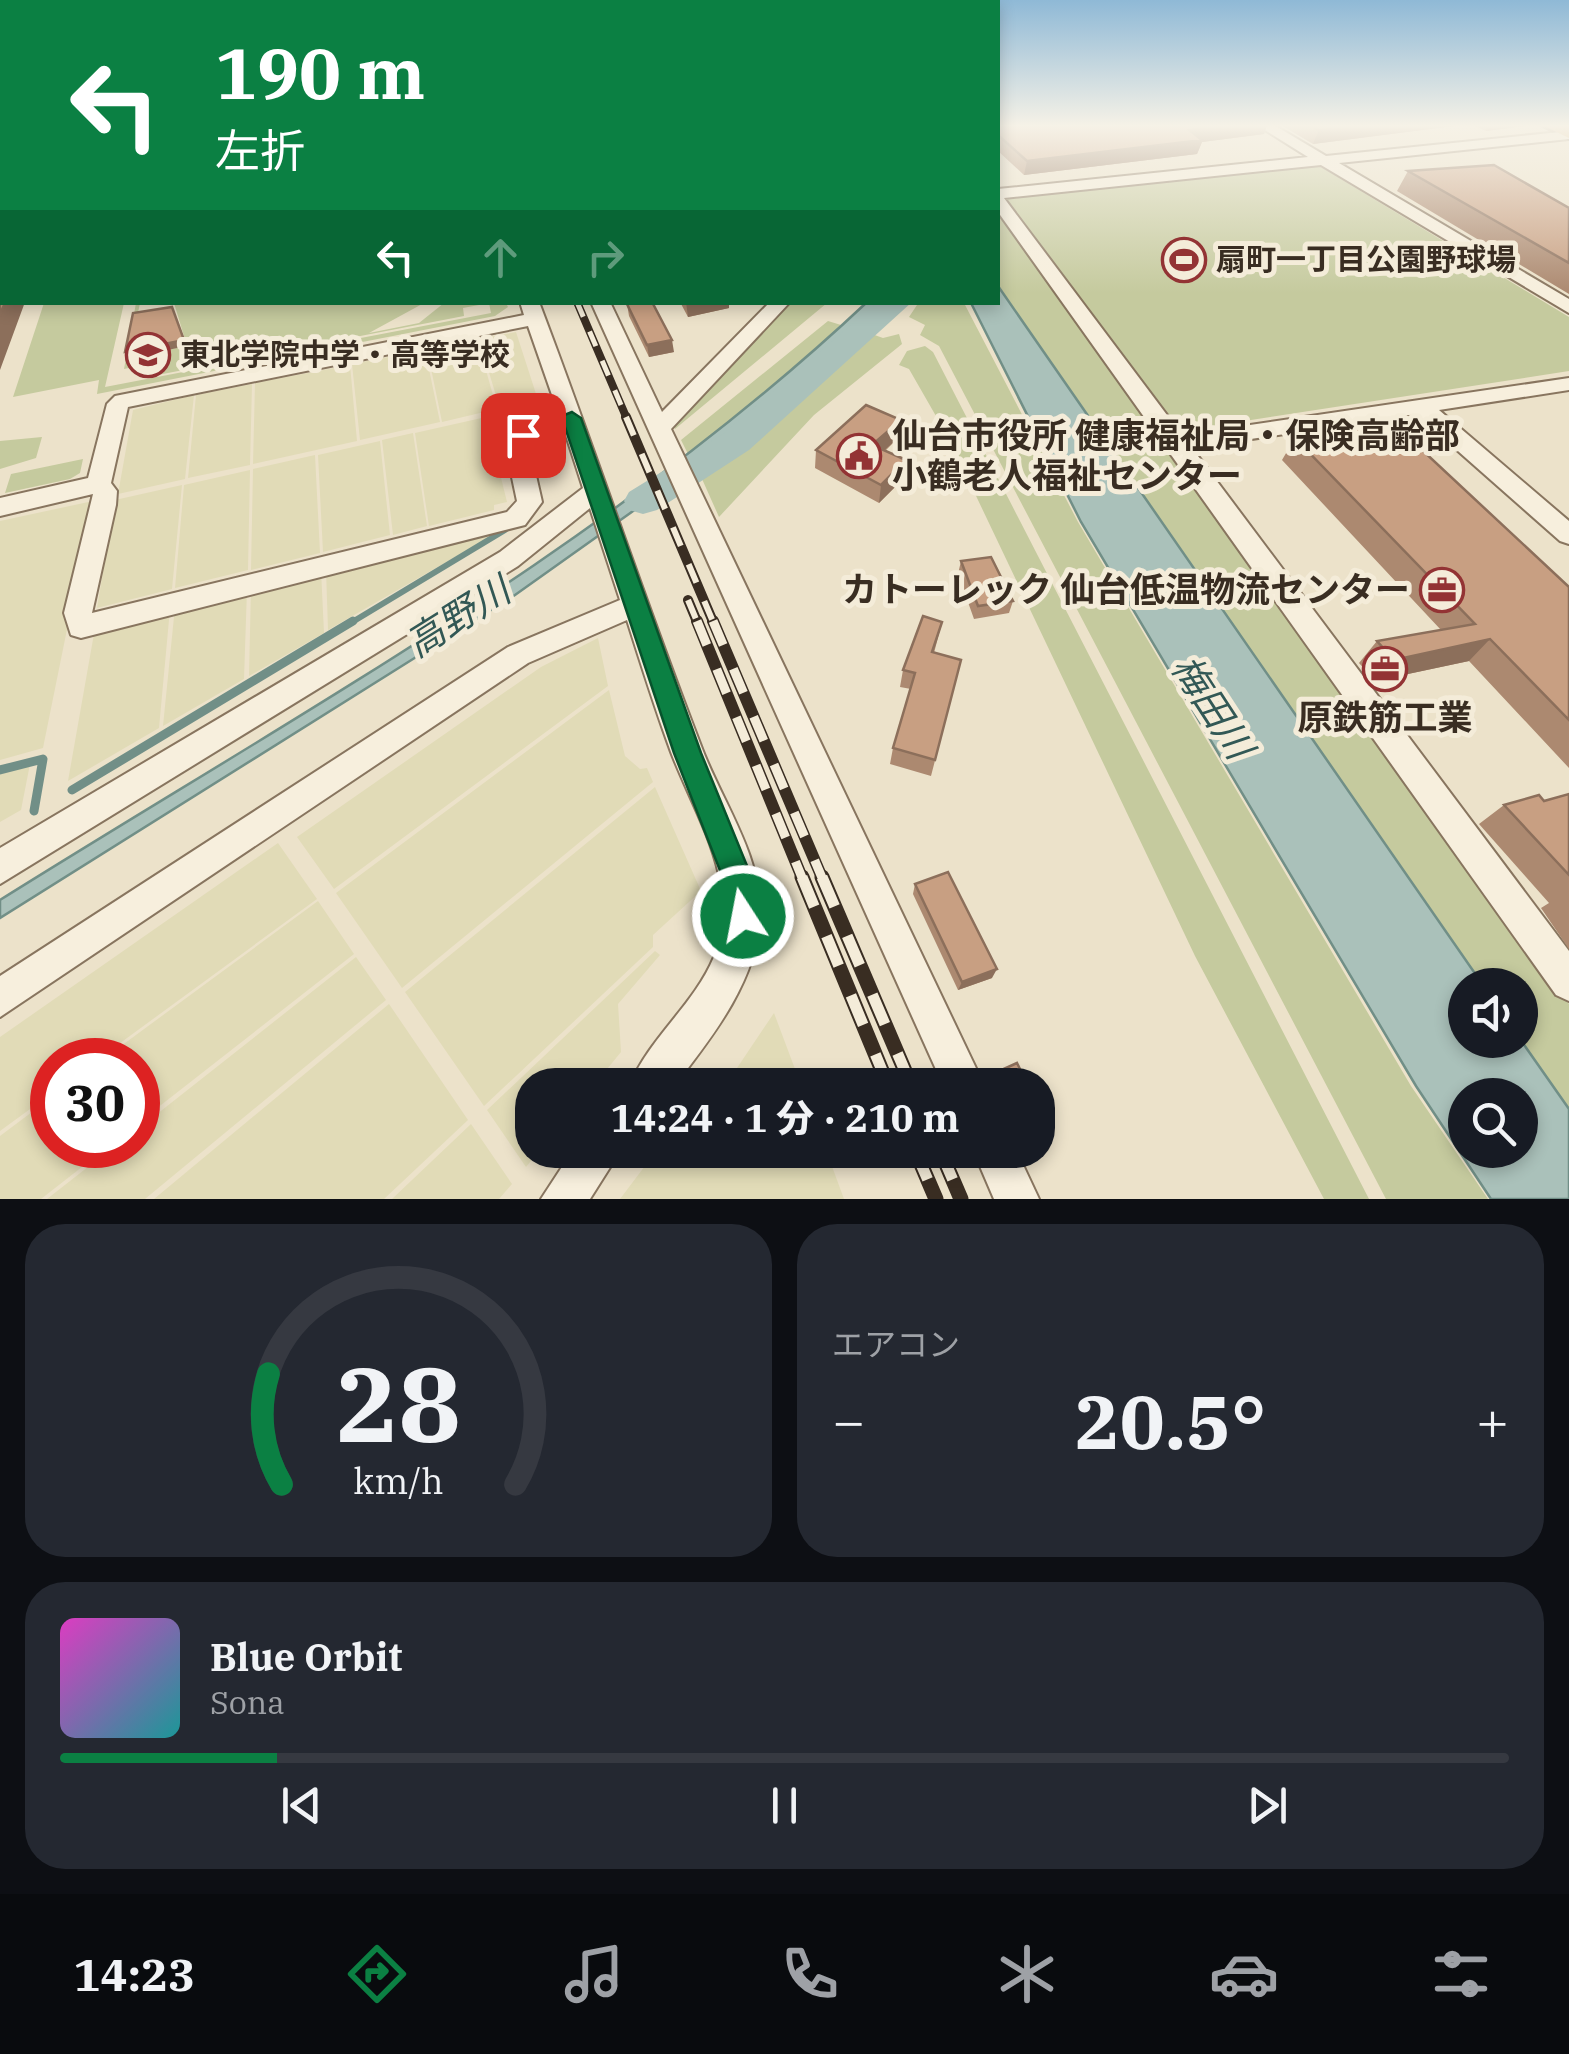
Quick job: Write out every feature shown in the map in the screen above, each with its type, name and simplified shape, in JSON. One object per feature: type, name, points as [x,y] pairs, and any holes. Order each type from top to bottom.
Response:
[{"type":"street","points":[[1000,197],[1081,181]]},
{"type":"street","points":[[1358,181],[1569,307]]},
{"type":"street","points":[[1000,200],[1569,982]]},
{"type":"street","points":[[601,305],[956,1068]]},
{"type":"street","points":[[659,428],[778,305]]},
{"type":"street","points":[[0,507],[101,480],[118,404],[123,401],[532,311],[597,499],[738,878],[743,916],[736,954],[721,987],[662,1068]]},
{"type":"street","points":[[1176,443],[1569,384]]},
{"type":"street","points":[[1422,407],[1569,535]]},
{"type":"street","points":[[96,484],[105,491],[104,504],[78,613],[81,627],[516,519],[530,502],[518,449],[523,435],[572,418]]},
{"type":"street","points":[[0,868],[509,559],[597,499]]},
{"type":"street","points":[[0,998],[518,655],[632,595]]},
{"type":"street","points":[[563,1199],[586,1168]]},
{"type":"street","points":[[1002,1168],[1017,1199]]},
{"type":"shaded area","points":[[516,332],[538,400],[500,409],[479,339]]},
{"type":"shaded area","points":[[477,339],[497,409],[442,422],[427,349]]},
{"type":"shaded area","points":[[425,350],[440,422],[360,440],[352,364]]},
{"type":"shaded area","points":[[350,365],[357,441],[253,464],[255,383]]},
{"type":"shaded area","points":[[252,384],[250,465],[188,478],[196,395]]},
{"type":"shaded area","points":[[194,395],[185,479],[118,494],[133,410]]},
{"type":"shaded area","points":[[486,417],[507,502],[494,505],[494,510],[429,526],[415,433]]},
{"type":"shaded area","points":[[413,433],[427,526],[393,535],[382,440]]},
{"type":"shaded area","points":[[380,441],[390,535],[323,552],[318,455]]},
{"type":"shaded area","points":[[315,455],[320,553],[251,570],[253,469]]},
{"type":"shaded area","points":[[250,470],[248,570],[175,588],[184,485]]},
{"type":"shaded area","points":[[182,485],[172,589],[97,608],[115,500]]},
{"type":"shaded area","points":[[93,501],[43,748],[0,760],[0,521]]},
{"type":"shaded area","points":[[492,526],[495,534],[328,630],[326,569]]},
{"type":"shaded area","points":[[321,570],[324,633],[249,676],[251,588]]},
{"type":"shaded area","points":[[247,589],[244,679],[163,726],[175,607]]},
{"type":"shaded area","points":[[170,609],[159,728],[68,781],[95,628]]},
{"type":"shaded area","points":[[598,638],[608,686],[334,889],[297,837],[541,667]]},
{"type":"shaded area","points":[[609,690],[625,756],[640,769],[647,768],[653,782],[402,988],[336,893]]},
{"type":"shaded area","points":[[30,764],[21,810],[0,822],[0,772]]},
{"type":"shaded area","points":[[655,787],[701,891],[653,935],[653,947],[524,1068],[515,1068],[515,1077],[484,1106],[405,992]]},
{"type":"shaded area","points":[[278,843],[317,899],[127,1038],[30,1038],[30,1109],[0,1131],[0,1037]]},
{"type":"shaded area","points":[[318,901],[354,954],[160,1106],[160,1038],[132,1038]]},
{"type":"shaded area","points":[[655,951],[660,955],[618,1004],[621,1052],[608,1068],[531,1068]]},
{"type":"shaded area","points":[[356,957],[386,1000],[145,1199],[47,1199],[87,1168],[160,1168],[160,1112]]},
{"type":"shaded area","points":[[389,1004],[468,1120],[384,1199],[154,1199]]},
{"type":"shaded area","points":[[774,1013],[795,1068],[737,1068]]},
{"type":"shaded area","points":[[515,1084],[515,1151],[487,1110]]},
{"type":"shaded area","points":[[30,1114],[30,1168],[81,1168],[41,1199],[0,1199],[0,1136]]},
{"type":"shaded area","points":[[471,1124],[512,1184],[499,1199],[392,1199]]},
{"type":"shaded area","points":[[643,1168],[833,1168],[844,1199],[620,1199]]},
{"type":"green space","points":[[1164,181],[1344,181],[1569,317],[1569,371],[1180,431],[1002,199]]},
{"type":"green space","points":[[1000,214],[1569,1004],[1569,1109],[1534,1058],[1538,1058],[1538,968],[1471,968],[1000,289]]},
{"type":"green space","points":[[43,305],[124,305],[105,387],[491,313],[489,305],[508,307],[495,316],[97,394],[99,380],[13,397]]},
{"type":"green space","points":[[136,305],[140,305],[129,357],[187,346],[175,305],[420,305],[369,333],[419,323],[442,305],[479,305],[463,308],[464,316],[142,378],[144,365],[124,369]]},
{"type":"green space","points":[[788,305],[825,305],[675,429],[672,423]]},
{"type":"green space","points":[[917,305],[965,305],[1078,522],[1411,1086],[1448,1140],[1448,1168],[1467,1168],[1488,1199],[1386,1199],[939,346],[920,335],[925,325],[909,317]]},
{"type":"green space","points":[[828,321],[841,325],[791,373],[689,456],[681,440]]},
{"type":"green space","points":[[869,333],[883,338],[899,334],[902,344],[814,415],[719,517],[698,470],[737,445]]},
{"type":"green space","points":[[925,346],[933,352],[1369,1199],[1324,1199],[1195,956],[948,437],[909,369],[899,365],[907,351]]},
{"type":"green space","points":[[42,437],[36,458],[0,469],[0,441]]},
{"type":"green space","points":[[83,459],[80,473],[70,479],[5,493],[11,474]]},
{"type":"water","name":"梅田川","points":[[1000,289],[1471,968],[1448,968],[1448,1058],[1533,1058],[1569,1109],[1569,1199],[1491,1199],[1470,1168],[1538,1168],[1538,1078],[1448,1078],[1448,1134],[1081,522],[972,305],[1000,305]]},
{"type":"water","points":[[864,305],[902,305],[843,345],[740,435],[515,595],[0,918],[0,900],[337,693],[558,549],[767,390]]},
{"type":"building","points":[[1425,181],[1522,181],[1569,208],[1569,263]]},
{"type":"building","points":[[627,305],[654,305],[672,340],[647,345]]},
{"type":"building","points":[[172,307],[184,340],[125,352],[133,313]]},
{"type":"building","points":[[866,405],[901,420],[872,445],[906,460],[881,485],[816,450]]},
{"type":"building","points":[[1391,421],[1569,587],[1569,720],[1490,639],[1394,660],[1377,641],[1475,624],[1295,438]]},
{"type":"building","points":[[991,557],[1013,601],[978,606],[961,561]]},
{"type":"building","points":[[923,616],[942,622],[932,652],[961,660],[935,760],[893,748],[915,673],[903,670]]},
{"type":"building","points":[[1569,794],[1569,875],[1504,805],[1539,795],[1544,801]]},
{"type":"building","points":[[948,872],[997,969],[962,982],[915,884]]},
{"type":"waterway","name":"高野川","points":[[643,501],[736,442],[894,305]]},
{"type":"waterway","points":[[349,624],[505,530]]},
{"type":"waterway","points":[[72,790],[353,621]]},
{"type":"waterway","points":[[0,770],[43,759],[34,811]]},
{"type":"railway","points":[[578,305],[627,419]]},
{"type":"railway","points":[[626,417],[714,624]]},
{"type":"railway","points":[[688,600],[698,624]]},
{"type":"railway","points":[[697,621],[803,880]]},
{"type":"railway","points":[[713,621],[823,880]]},
{"type":"railway","points":[[802,877],[881,1068]]},
{"type":"railway","points":[[822,877],[904,1068]]},
{"type":"railway","points":[[923,1168],[936,1199]]},
{"type":"railway","points":[[948,1168],[961,1199]]},
{"type":"place","name":"扇町一丁目公園野球場","points":[[1184,260]]},
{"type":"place","name":"東北学院中学・高等学校","points":[[148,355]]},
{"type":"place","name":"仙台市役所 健康福祉局・保険高齢部 小鶴老人福祉センター","points":[[859,456]]},
{"type":"place","name":"カトーレック 仙台低温物流センター","points":[[1442,590]]},
{"type":"place","name":"原鉄筋工業","points":[[1385,669]]},
{"type":"route","points":[[523,435],[572,418],[594,492],[688,753],[738,878],[743,916]]}]
